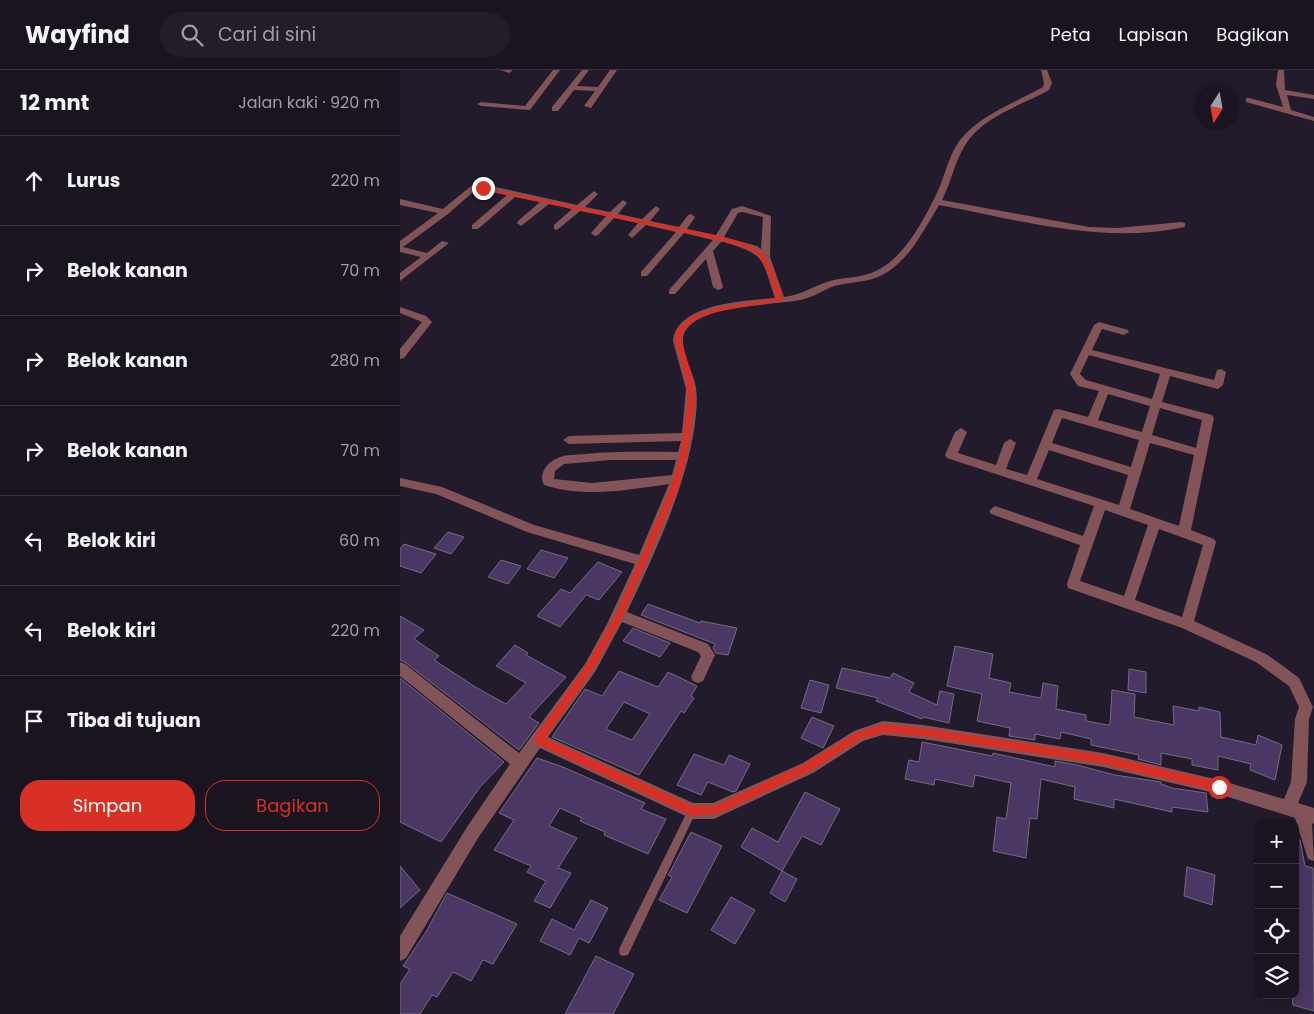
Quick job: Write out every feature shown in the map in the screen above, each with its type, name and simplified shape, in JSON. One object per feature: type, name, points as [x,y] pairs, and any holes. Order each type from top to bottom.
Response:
[{"type":"street","points":[[504,70],[509,71]]},
{"type":"street","points":[[480,104],[526,108],[557,70]]},
{"type":"street","points":[[555,109],[586,70]]},
{"type":"street","points":[[588,106],[614,70]]},
{"type":"street","points":[[400,952],[443,881],[520,763],[590,667],[619,616],[670,501],[684,456],[691,388],[678,340],[680,330],[694,318],[718,310],[802,297],[832,283],[869,278],[881,272],[903,254],[937,202],[951,164],[963,143],[983,122],[1009,106],[1046,88],[1048,83],[1044,70]]},
{"type":"street","points":[[1281,70],[1282,92],[1288,111]]},
{"type":"street","points":[[572,88],[600,89]]},
{"type":"street","points":[[1282,92],[1314,98]]},
{"type":"street","points":[[498,105],[505,98]]},
{"type":"street","points":[[1249,100],[1314,119]]},
{"type":"street","points":[[400,247],[471,188],[491,189],[719,238],[754,248],[765,257]]},
{"type":"street","points":[[475,227],[513,194]]},
{"type":"street","points":[[557,227],[594,194]]},
{"type":"street","points":[[521,223],[547,201]]},
{"type":"street","points":[[400,202],[444,212]]},
{"type":"street","points":[[937,202],[1089,230],[1116,232],[1182,225]]},
{"type":"street","points":[[595,233],[623,203]]},
{"type":"street","points":[[400,213],[411,205]]},
{"type":"street","points":[[632,235],[656,209]]},
{"type":"street","points":[[672,292],[719,238],[736,211],[742,209],[766,214],[767,216],[765,257],[780,300]]},
{"type":"street","points":[[644,274],[691,217]]},
{"type":"street","points":[[400,278],[445,243]]},
{"type":"street","points":[[400,247],[428,256]]},
{"type":"street","points":[[708,250],[718,287]]},
{"type":"street","points":[[400,310],[423,318],[427,322],[400,356]]},
{"type":"street","points":[[1124,332],[1099,325],[1075,374],[1082,383],[1208,418],[1184,533]]},
{"type":"street","points":[[1085,351],[1218,385],[1221,372]]},
{"type":"street","points":[[1123,511],[1166,372]]},
{"type":"street","points":[[1091,423],[1104,390]]},
{"type":"street","points":[[1032,480],[1058,414],[1201,453]]},
{"type":"street","points":[[961,432],[951,454],[1210,542],[1187,624]]},
{"type":"street","points":[[569,440],[686,437]]},
{"type":"street","points":[[1000,470],[1010,443]]},
{"type":"street","points":[[1045,445],[1135,473]]},
{"type":"street","points":[[676,479],[640,484],[577,488],[558,486],[548,482],[547,478],[551,467],[556,462],[563,460],[610,456],[684,456]]},
{"type":"street","points":[[400,482],[438,490],[531,529],[643,561]]},
{"type":"street","points":[[1101,504],[1072,584],[1187,624],[1261,658],[1294,682],[1306,707],[1302,719],[1299,782],[1301,811],[1314,853]]},
{"type":"street","points":[[995,511],[1087,542]]},
{"type":"street","points":[[1128,603],[1155,522]]},
{"type":"street","points":[[619,616],[703,648],[708,655],[698,677]]},
{"type":"street","points":[[400,668],[520,763]]},
{"type":"street","points":[[538,740],[692,811],[714,811],[808,768],[858,736],[883,728],[923,732],[1103,760],[1219,787],[1301,811]]},
{"type":"lane","points":[[624,950],[692,811]]},
{"type":"building","points":[[448,532],[464,537],[451,554],[434,548]]},
{"type":"building","points":[[404,544],[436,554],[421,573],[400,566],[400,549]]},
{"type":"building","points":[[541,550],[568,558],[554,578],[527,569]]},
{"type":"building","points":[[501,560],[521,566],[508,584],[488,577]]},
{"type":"building","points":[[598,562],[622,572],[599,600],[586,595],[560,627],[537,616],[561,589],[570,593]]},
{"type":"building","points":[[648,604],[700,623],[701,621],[737,628],[728,655],[716,653],[713,648],[715,644],[641,615]]},
{"type":"building","points":[[400,616],[424,630],[414,639],[439,656],[434,660],[506,704],[526,683],[496,666],[515,645],[528,653],[526,655],[566,677],[529,717],[539,723],[519,750],[400,660]]},
{"type":"building","points":[[633,628],[670,643],[660,657],[623,641]]},
{"type":"building","points":[[955,646],[993,654],[989,678],[1011,683],[1009,692],[1041,698],[1043,683],[1058,686],[1056,709],[1086,715],[1086,721],[1110,724],[1112,690],[1135,694],[1134,717],[1174,725],[1173,706],[1199,711],[1199,707],[1220,712],[1221,737],[1256,745],[1258,735],[1282,745],[1275,780],[1250,770],[1251,764],[1218,756],[1218,770],[1192,765],[1192,759],[1161,753],[1161,765],[1138,759],[1139,755],[1091,745],[1091,739],[1061,732],[1060,739],[1035,734],[1035,740],[1009,736],[1010,728],[977,721],[982,694],[947,686]]},
{"type":"building","points":[[842,668],[890,678],[893,673],[914,683],[909,692],[937,705],[940,691],[954,694],[949,723],[923,717],[922,719],[876,701],[878,698],[836,688]]},
{"type":"building","points":[[1129,669],[1146,672],[1146,693],[1128,690]]},
{"type":"building","points":[[619,671],[658,687],[668,672],[697,686],[691,696],[694,698],[684,713],[681,711],[639,775],[552,737],[585,689],[602,696]],"holes":[[[624,702],[650,714],[632,740],[606,729]]]},
{"type":"building","points":[[400,678],[504,762],[480,787],[441,842],[400,822]]},
{"type":"building","points":[[810,680],[829,685],[821,713],[801,708]]},
{"type":"building","points":[[812,717],[834,726],[823,748],[801,738]]},
{"type":"building","points":[[922,742],[992,756],[993,753],[1055,767],[1055,761],[1115,775],[1161,782],[1161,784],[1172,788],[1206,793],[1208,812],[1172,807],[1172,812],[1114,799],[1114,808],[1074,799],[1075,787],[1041,779],[1037,819],[1030,818],[1026,858],[993,851],[997,817],[1006,819],[1011,783],[975,775],[973,787],[935,779],[934,785],[905,779],[909,760],[919,762]]},
{"type":"building","points":[[694,754],[724,765],[729,755],[750,764],[736,791],[733,792],[708,782],[701,795],[677,785]]},
{"type":"building","points":[[537,758],[563,767],[645,803],[641,809],[666,819],[648,854],[604,835],[605,832],[580,821],[582,818],[560,808],[549,826],[577,838],[558,868],[571,873],[550,908],[534,901],[546,881],[527,872],[531,866],[494,850],[514,820],[499,813]]},
{"type":"building","points":[[805,792],[840,809],[821,845],[802,836],[782,871],[741,847],[752,828],[778,842]]},
{"type":"building","points":[[691,832],[722,846],[687,913],[659,900],[672,877],[668,875]]},
{"type":"building","points":[[1300,840],[1305,866],[1313,868],[1314,1011],[1293,1005],[1292,999],[1299,999]]},
{"type":"building","points":[[400,866],[420,890],[400,908]]},
{"type":"building","points":[[1187,867],[1215,875],[1212,905],[1184,896]]},
{"type":"building","points":[[782,871],[797,879],[785,902],[770,893]]},
{"type":"building","points":[[447,893],[517,924],[493,964],[483,960],[471,981],[453,972],[437,997],[432,995],[420,1014],[400,1014],[400,984],[410,969],[403,966],[426,932]]},
{"type":"building","points":[[731,897],[755,910],[735,944],[711,930]]},
{"type":"building","points":[[591,900],[608,908],[589,943],[579,938],[570,955],[540,941],[552,919],[574,930]]},
{"type":"building","points":[[596,956],[634,974],[613,1014],[565,1014]]},
{"type":"route","points":[[483,188],[719,238],[754,248],[765,257],[780,300],[718,310],[694,318],[680,330],[678,340],[691,388],[691,401],[684,456],[670,501],[655,531],[619,616],[590,667],[538,740],[692,811],[714,811],[808,768],[858,736],[883,728],[923,732],[1103,760],[1219,787]]}]
